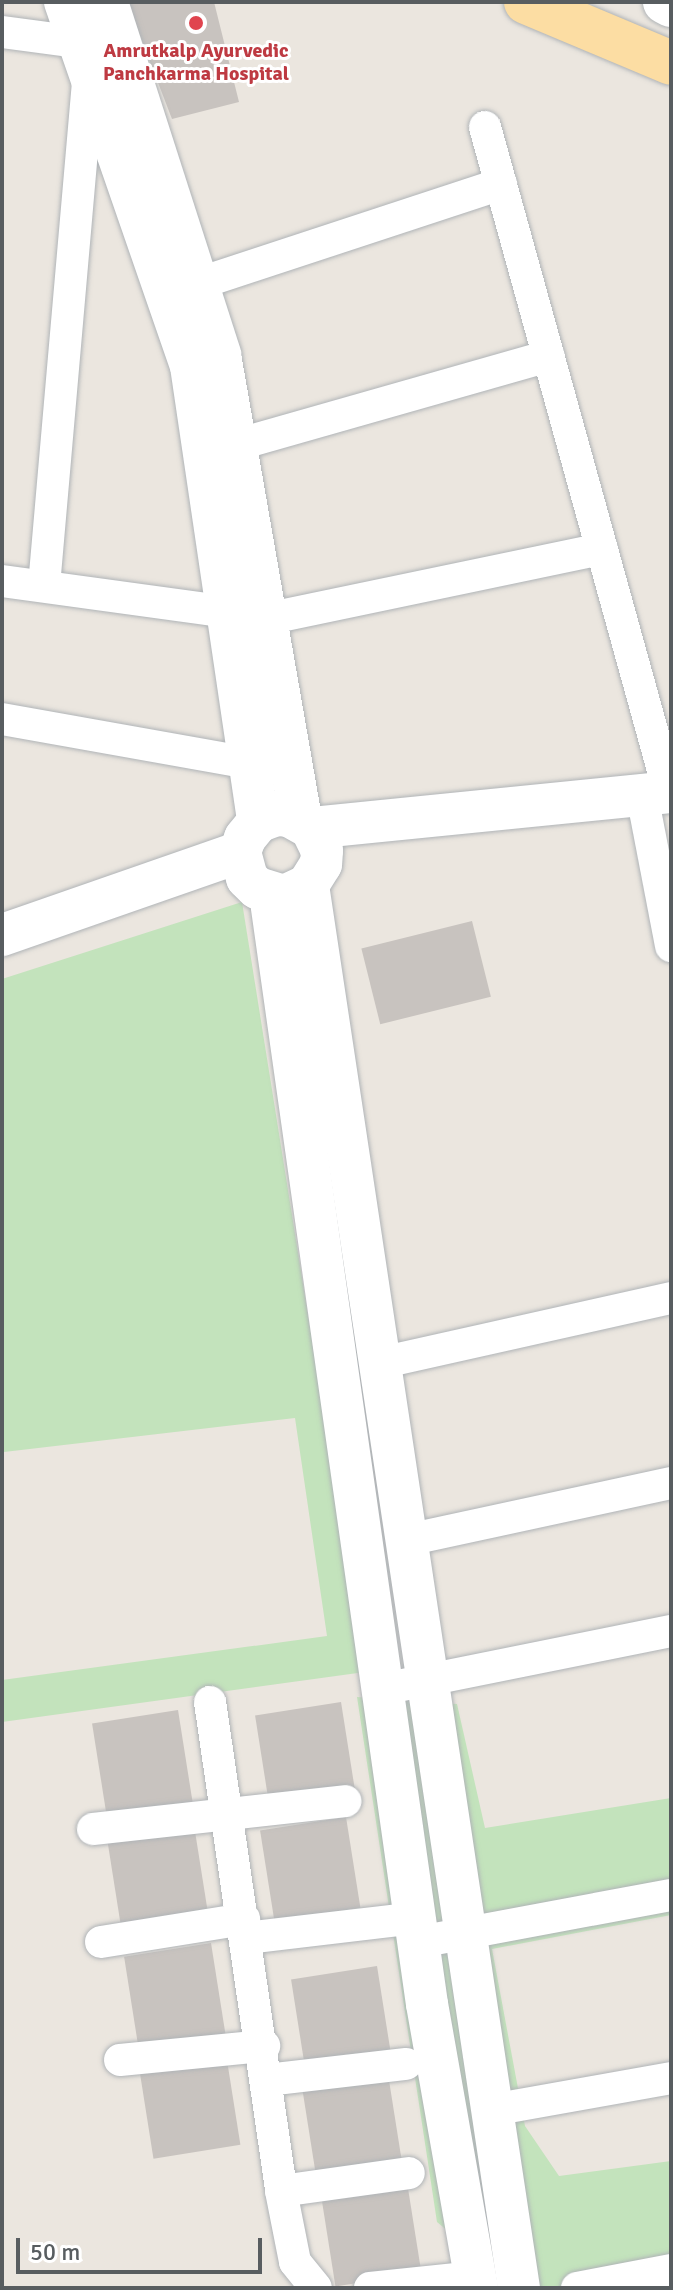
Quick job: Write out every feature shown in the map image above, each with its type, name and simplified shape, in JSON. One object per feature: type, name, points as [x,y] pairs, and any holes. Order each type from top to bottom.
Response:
[{"type":"main road","points":[[526,2],[671,63]]},
{"type":"main road","points":[[583,2],[671,42]]},
{"type":"main road","points":[[665,2],[671,5]]},
{"type":"street","points":[[65,2],[191,366],[302,858],[519,2288]]},
{"type":"street","points":[[107,2],[220,355],[236,445],[247,615],[250,763],[247,878],[302,858],[463,813],[661,793]]},
{"type":"street","points":[[2,32],[83,58]]},
{"type":"street","points":[[44,586],[83,58]]},
{"type":"street","points":[[485,127],[602,549],[661,793],[671,946]]},
{"type":"street","points":[[197,284],[501,184]]},
{"type":"street","points":[[236,445],[549,356]]},
{"type":"street","points":[[2,581],[247,615],[602,549]]},
{"type":"street","points":[[2,719],[250,763]]},
{"type":"street","points":[[2,935],[249,837],[276,815],[302,858],[383,1689],[417,1930],[476,2282],[370,2288]]},
{"type":"street","points":[[380,1363],[671,1298]]},
{"type":"street","points":[[407,1540],[671,1483]]},
{"type":"street","points":[[383,1689],[671,1631]]},
{"type":"street","points":[[210,1702],[225,1814],[264,2046],[281,2191],[295,2262],[316,2288]]},
{"type":"street","points":[[93,1829],[345,1801]]},
{"type":"street","points":[[101,1942],[245,1928],[464,1931],[671,1895]]},
{"type":"street","points":[[120,2060],[264,2046]]},
{"type":"street","points":[[267,2080],[406,2064]]},
{"type":"street","points":[[492,2110],[671,2078]]},
{"type":"street","points":[[281,2191],[409,2173]]},
{"type":"street","points":[[577,2288],[671,2270]]},
{"type":"green space","points":[[242,902],[365,1672],[2,1722],[2,1680],[327,1636],[295,1418],[4,1452],[2,979]]},
{"type":"green space","points":[[357,1697],[457,1704],[485,1828],[671,1798],[671,1915],[492,1949],[525,2126],[559,2176],[671,2161],[671,2288],[517,2288],[437,2222]]},
{"type":"building","points":[[127,2],[214,2],[239,102],[172,119]]},
{"type":"building","points":[[472,921],[491,997],[380,1024],[361,949]]},
{"type":"building","points":[[341,1702],[355,1793],[269,1806],[255,1716]]},
{"type":"building","points":[[178,1710],[193,1802],[107,1815],[92,1724]]},
{"type":"building","points":[[346,1817],[360,1908],[274,1921],[260,1831]]},
{"type":"building","points":[[194,1825],[208,1916],[121,1930],[107,1839]]},
{"type":"building","points":[[211,1943],[225,2034],[138,2048],[124,1957]]},
{"type":"building","points":[[377,1966],[391,2057],[305,2070],[291,1980]]},
{"type":"building","points":[[226,2054],[240,2145],[153,2159],[139,2068]]},
{"type":"building","points":[[388,2074],[402,2165],[316,2178],[302,2088]]},
{"type":"building","points":[[407,2182],[421,2273],[335,2286],[321,2196]]},
{"type":"place","name":"Amrutkalp Ayurvedic Panchkarma Hospital","points":[[196,23]]}]
